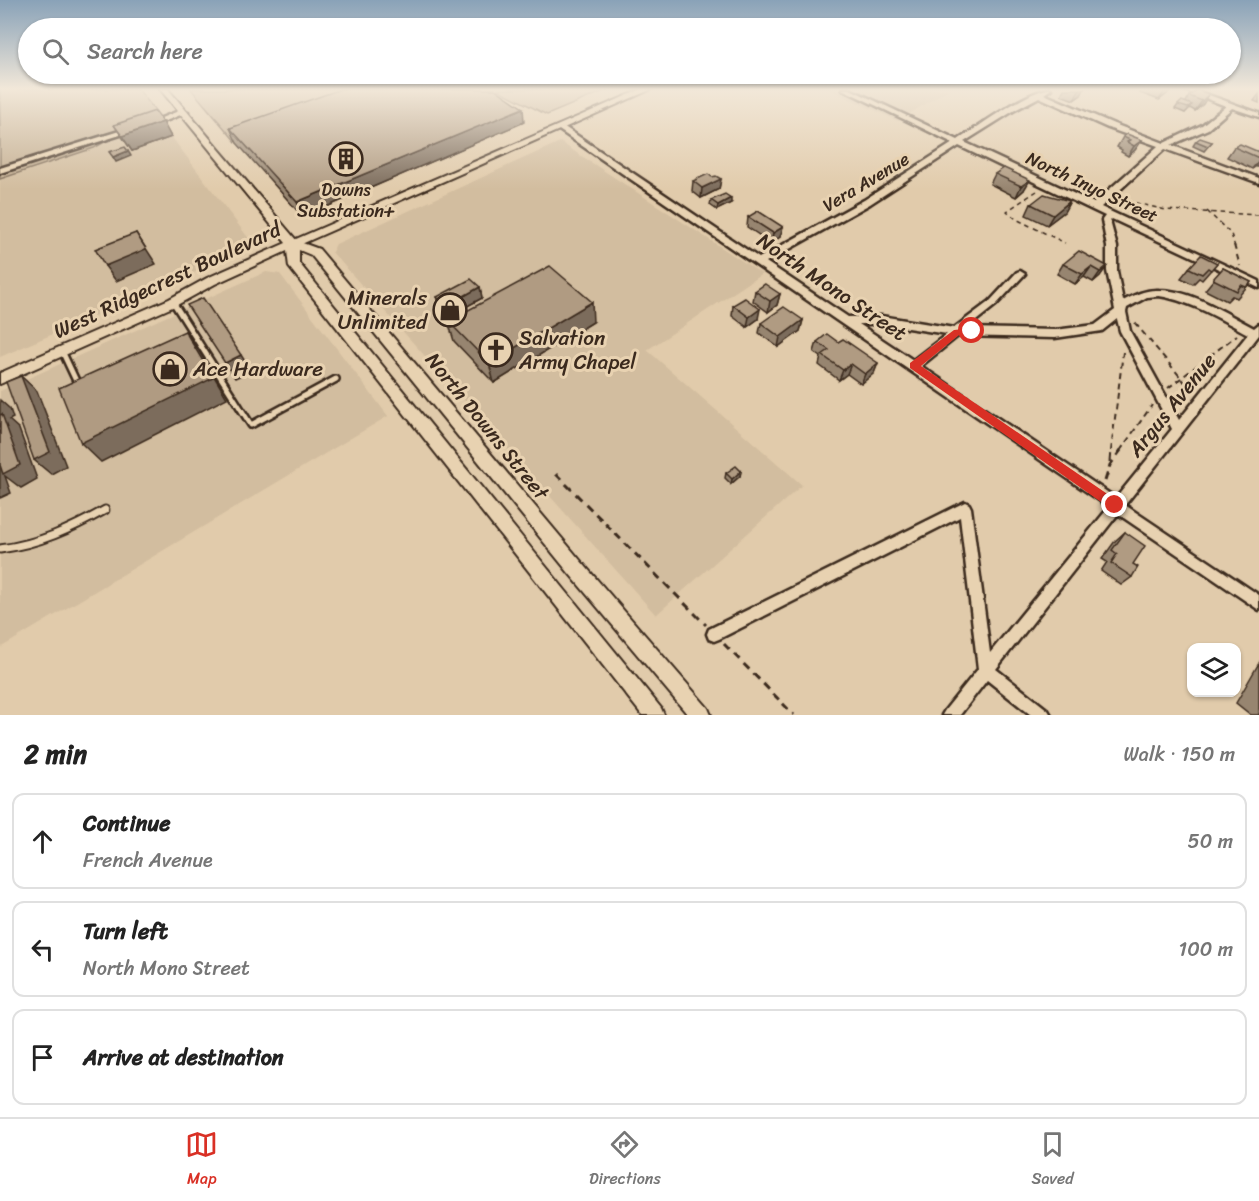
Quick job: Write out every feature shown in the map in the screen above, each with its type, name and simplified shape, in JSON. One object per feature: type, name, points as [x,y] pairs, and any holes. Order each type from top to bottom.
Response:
[{"type":"main road","points":[[193,122],[293,244],[293,264],[654,715]]},
{"type":"main road","name":"West Ridgecrest Boulevard","points":[[0,379],[173,302],[211,281],[293,244]]},
{"type":"main road","name":"North Downs Street","points":[[293,244],[315,252],[574,566],[701,715]]},
{"type":"street","points":[[0,171],[152,122]]},
{"type":"street","name":"West Ridgecrest Boulevard","points":[[293,244],[573,122]]},
{"type":"street","name":"North Inyo Street","points":[[916,122],[1259,285]]},
{"type":"street","name":"Vera Avenue","points":[[759,262],[867,202],[991,122]]},
{"type":"street","points":[[1107,122],[1163,146],[1259,181]]},
{"type":"street","points":[[1095,207],[1163,146],[1210,122]]},
{"type":"street","name":"North Mono Street","points":[[560,128],[914,366],[1259,603]]},
{"type":"street","points":[[1111,215],[1106,220],[1112,247],[1112,272],[1122,308],[1125,331],[1178,430]]},
{"type":"street","points":[[914,366],[993,303],[1020,274]]},
{"type":"street","points":[[847,321],[881,320],[957,332],[1055,334],[1098,328],[1122,308],[1148,293],[1170,294],[1196,303],[1253,330]]},
{"type":"street","name":"Argus Avenue","points":[[950,715],[1115,505],[1201,402],[1253,330]]},
{"type":"street","points":[[714,634],[965,508],[985,669],[1042,715]]},
{"type":"lane","points":[[173,302],[251,425],[336,379]]},
{"type":"lane","points":[[62,351],[82,396]]},
{"type":"lane","points":[[0,549],[22,547],[56,537],[105,510]]},
{"type":"path","points":[[1046,184],[1007,211],[1016,219],[1065,243]]},
{"type":"path","points":[[1108,196],[1166,210],[1259,215]]},
{"type":"path","points":[[1208,211],[1231,234],[1244,278]]},
{"type":"path","points":[[1122,308],[1201,402]]},
{"type":"path","points":[[1110,465],[1159,395],[1180,377],[1253,330]]},
{"type":"path","points":[[1101,496],[1110,465],[1125,331]]},
{"type":"path","points":[[556,474],[794,715]]},
{"type":"shaded area","points":[[0,122],[160,122],[253,244],[246,250],[0,357]]},
{"type":"shaded area","points":[[0,122],[149,122],[122,132],[94,148],[0,179]]},
{"type":"shaded area","points":[[219,122],[293,122],[237,143]]},
{"type":"shaded area","points":[[560,142],[762,274],[647,350],[802,485],[656,615],[332,252],[336,244]]},
{"type":"shaded area","points":[[266,272],[280,274],[388,416],[0,648],[0,391]]},
{"type":"building","points":[[122,122],[162,122],[122,136],[114,125]]},
{"type":"building","points":[[246,122],[488,122],[297,202],[230,128]]},
{"type":"building","points":[[1127,134],[1142,140],[1134,146],[1127,142],[1130,140],[1123,137]]},
{"type":"building","points":[[1200,138],[1212,142],[1208,146],[1196,141]]},
{"type":"building","points":[[1240,144],[1259,152],[1259,158],[1234,147]]},
{"type":"building","points":[[125,147],[128,151],[113,157],[109,152]]},
{"type":"building","points":[[1004,168],[1030,180],[1021,186],[995,174]]},
{"type":"building","points":[[708,174],[721,179],[702,188],[693,181]]},
{"type":"building","points":[[725,194],[731,198],[718,205],[711,200]]},
{"type":"building","points":[[1044,194],[1070,201],[1053,215],[1031,204]]},
{"type":"building","points":[[758,211],[783,227],[773,233],[748,217]]},
{"type":"building","points":[[136,233],[146,249],[105,266],[95,249]]},
{"type":"building","points":[[1079,251],[1107,266],[1100,272],[1091,267],[1082,274],[1063,264]]},
{"type":"building","points":[[1201,255],[1217,263],[1211,270],[1208,268],[1202,274],[1189,268]]},
{"type":"building","points":[[550,266],[592,302],[489,363],[448,321]]},
{"type":"building","points":[[1223,268],[1251,282],[1246,287],[1241,285],[1237,291],[1213,279]]},
{"type":"building","points":[[471,279],[480,287],[446,306],[437,297]]},
{"type":"building","points":[[765,284],[780,294],[770,301],[755,291]]},
{"type":"building","points":[[203,298],[241,355],[225,363],[187,305]]},
{"type":"building","points":[[745,298],[760,309],[749,317],[733,305]]},
{"type":"building","points":[[784,307],[803,320],[780,337],[761,323]]},
{"type":"building","points":[[185,331],[213,378],[81,443],[59,388]]},
{"type":"building","points":[[827,334],[838,342],[843,339],[878,363],[865,374],[851,364],[843,370],[822,355],[829,350],[817,342]]},
{"type":"building","points":[[21,376],[50,452],[34,460],[6,382]]},
{"type":"building","points":[[2,414],[20,465],[3,474],[0,465],[0,415]]},
{"type":"building","points":[[736,466],[741,471],[732,479],[726,473]]},
{"type":"building","points":[[1125,532],[1145,546],[1133,564],[1138,567],[1132,577],[1111,563],[1117,554],[1112,550]]},
{"type":"place","name":"Downs Substation+","points":[[346,159]]},
{"type":"place","name":"Minerals Unlimited","points":[[450,310]]},
{"type":"place","name":"Salvation Army Chapel","points":[[496,350]]},
{"type":"place","name":"Ace Hardware","points":[[170,369]]},
{"type":"route","points":[[972,331],[957,332],[914,366],[1115,505]]}]
